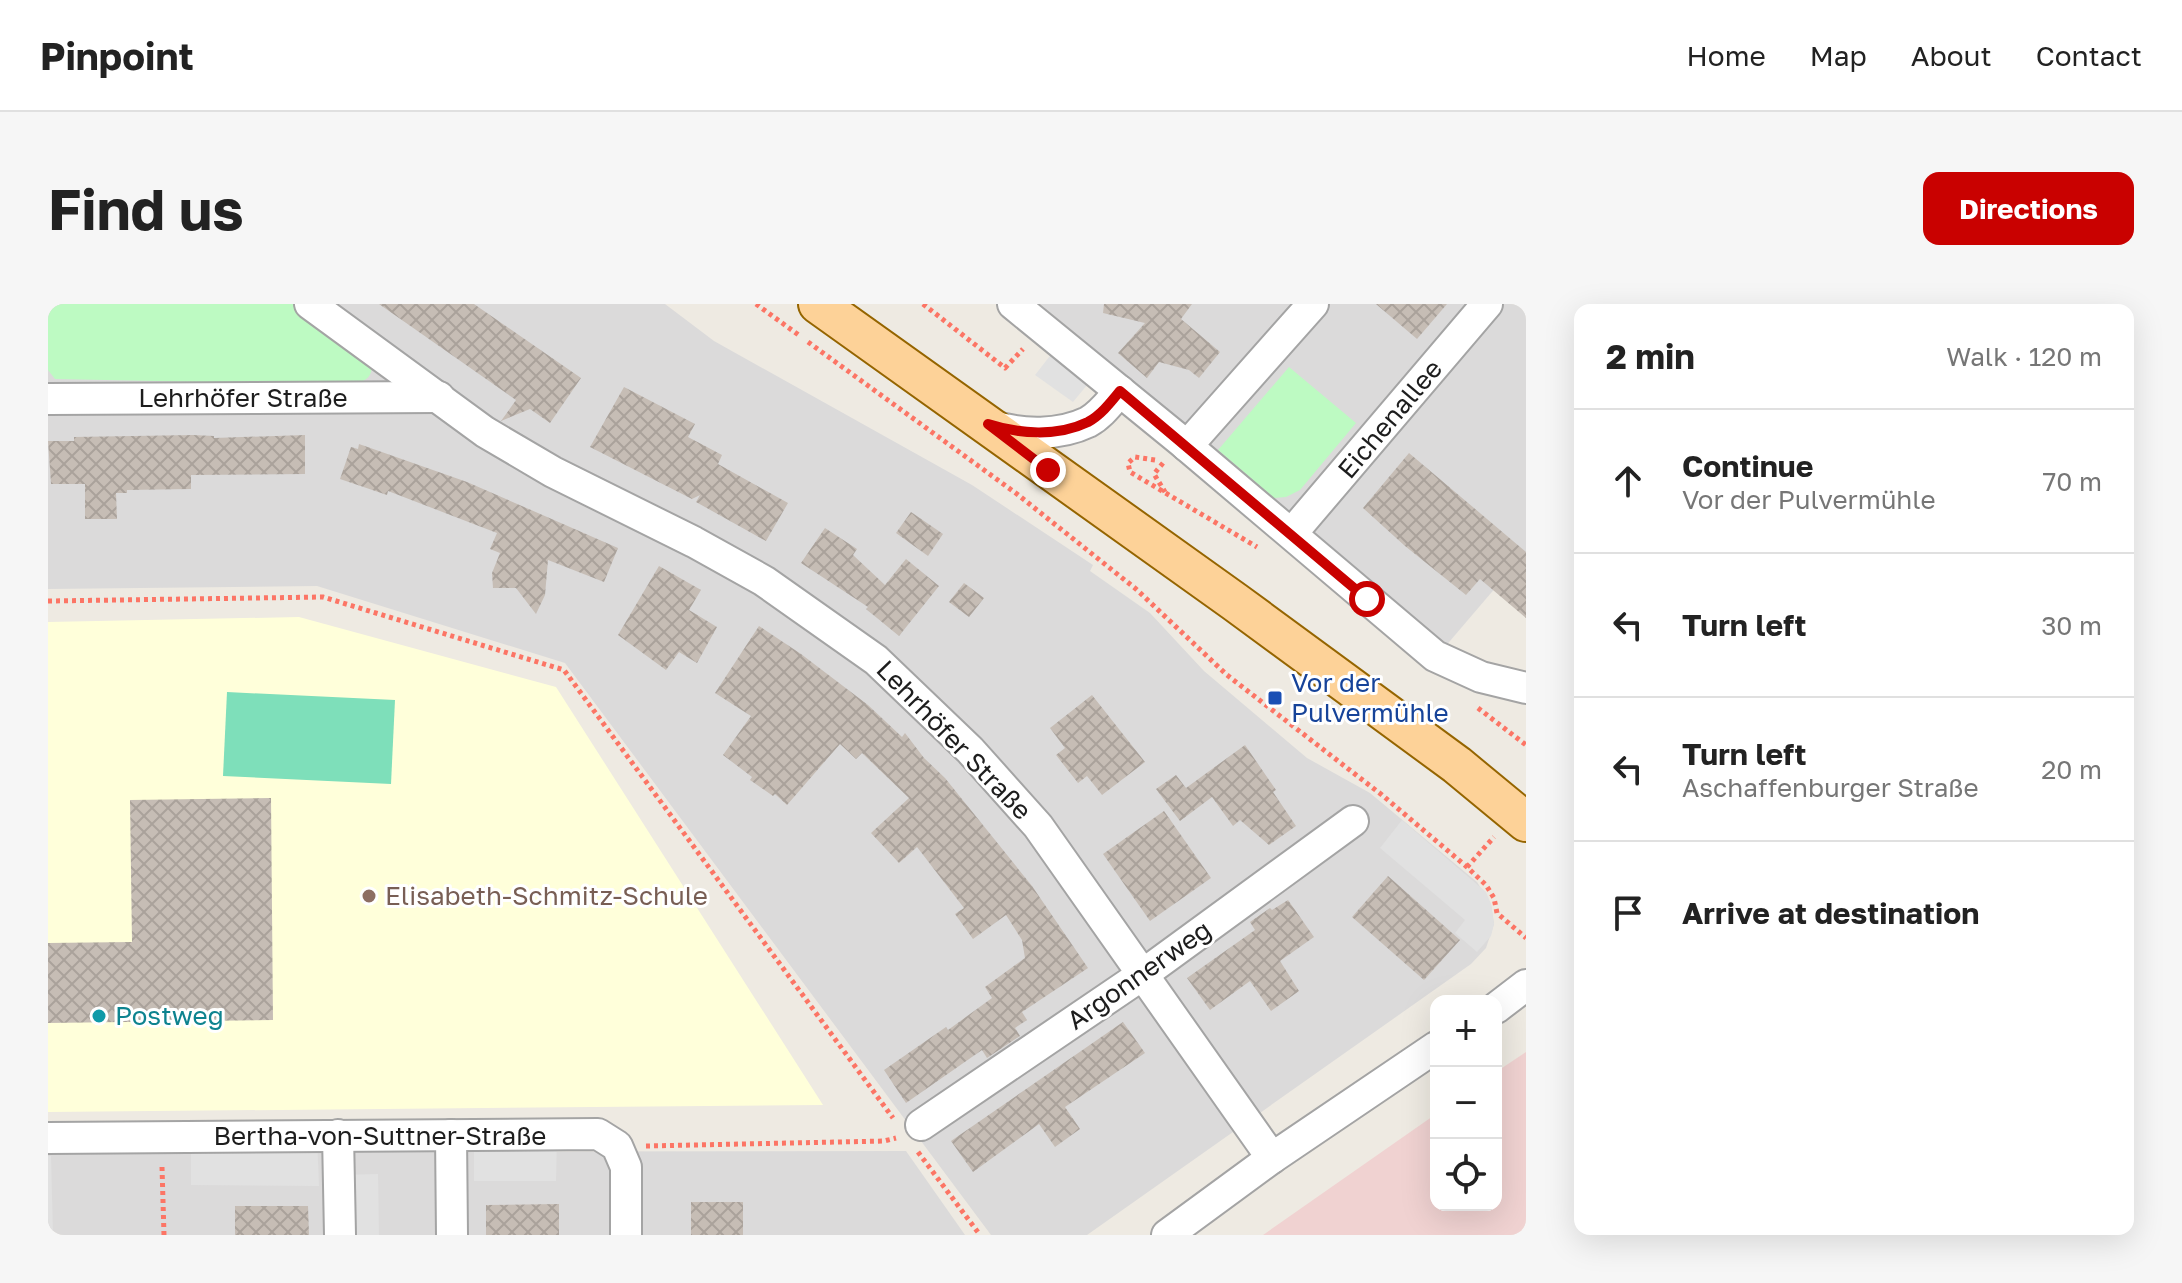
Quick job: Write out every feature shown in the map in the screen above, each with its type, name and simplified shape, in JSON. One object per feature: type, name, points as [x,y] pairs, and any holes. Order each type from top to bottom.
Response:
[{"type":"main road","points":[[818,304],[1457,765],[1526,822]]},
{"type":"street","name":"Lehrhöfer Straße","points":[[310,304],[516,451],[764,581],[876,660],[947,726],[1017,800],[1272,1158]]},
{"type":"street","points":[[1013,304],[1120,391],[1170,458],[1292,533],[1435,656],[1481,677],[1526,688]]},
{"type":"street","points":[[1170,458],[1313,304]]},
{"type":"street","name":"Eichenallee","points":[[1292,533],[1487,304]]},
{"type":"street","points":[[988,424],[1013,432],[1072,427],[1090,421],[1120,391]]},
{"type":"street","name":"Lehrhöfer Straße","points":[[48,399],[439,397]]},
{"type":"street","name":"Argonnerweg","points":[[910,1133],[1142,975],[1353,821]]},
{"type":"street","points":[[1502,1003],[1526,985]]},
{"type":"street","points":[[1167,1235],[1272,1158],[1430,1051]]},
{"type":"street","name":"Bertha-von-Suttner-Straße","points":[[48,1138],[598,1134],[617,1146]]},
{"type":"street","points":[[338,1135],[340,1235]]},
{"type":"street","points":[[451,1135],[452,1235]]},
{"type":"street","points":[[617,1146],[626,1167],[626,1235]]},
{"type":"path","points":[[756,304],[1017,494],[1136,589],[1227,675],[1382,795],[1467,867],[1486,885],[1494,898],[1497,913],[1526,938]]},
{"type":"path","points":[[923,304],[1005,368]]},
{"type":"path","points":[[1170,458],[1135,457],[1128,463],[1130,472],[1268,553]]},
{"type":"path","points":[[1165,492],[1154,474],[1170,458]]},
{"type":"path","points":[[48,601],[323,597],[564,670],[910,1133],[980,1235]]},
{"type":"path","points":[[617,1146],[884,1141],[910,1133]]},
{"type":"path","points":[[162,1138],[164,1235]]},
{"type":"path","points":[[1521,1235],[1526,1229]]},
{"type":"shaded area","points":[[48,304],[665,304],[714,341],[972,485],[1093,565],[1090,571],[1150,613],[1204,671],[1307,758],[1370,793],[1477,882],[1491,904],[1494,924],[1486,948],[1471,964],[1087,1235],[991,1235],[565,663],[317,586],[48,589]]},
{"type":"shaded area","points":[[1040,304],[1526,304],[1526,552],[1444,648]]},
{"type":"shaded area","points":[[1060,343],[1097,373],[1073,402],[1035,375]]},
{"type":"shaded area","name":"Elisabeth-Schmitz-Schule","points":[[299,617],[556,687],[823,1105],[48,1112],[48,622]]},
{"type":"shaded area","points":[[1402,820],[1486,892],[1494,924],[1491,936],[1477,952],[1455,933],[1465,920],[1380,848]]},
{"type":"shaded area","points":[[1526,1052],[1526,1235],[1263,1235],[1430,1118],[1430,1211],[1502,1211],[1502,1068]]},
{"type":"shaded area","points":[[557,1134],[556,1181],[474,1181],[474,1135]]},
{"type":"shaded area","points":[[317,1136],[319,1186],[191,1185],[191,1137]]},
{"type":"shaded area","points":[[906,1151],[965,1235],[48,1235],[48,1152]]},
{"type":"shaded area","points":[[48,1156],[51,1156],[53,1235],[48,1235]]},
{"type":"shaded area","points":[[378,1174],[379,1235],[340,1235],[340,1175]]},
{"type":"green space","points":[[48,304],[293,304],[369,358],[371,370],[368,378],[348,385],[55,379],[48,370]]},
{"type":"green space","points":[[1289,367],[1356,423],[1300,490],[1286,497],[1274,498],[1218,450]]},
{"type":"green space","points":[[227,692],[395,700],[391,784],[223,776]]},
{"type":"building","points":[[379,304],[474,304],[581,378],[550,423],[530,409],[501,421],[516,400]]},
{"type":"building","points":[[1104,304],[1192,304],[1181,319],[1220,352],[1199,378],[1189,370],[1159,362],[1147,378],[1118,353],[1145,323],[1103,313]]},
{"type":"building","points":[[1376,304],[1447,304],[1417,339]]},
{"type":"building","points":[[624,387],[695,424],[688,437],[722,455],[718,464],[788,503],[766,541],[696,502],[700,495],[692,499],[590,447]]},
{"type":"building","points":[[193,435],[214,438],[305,435],[305,474],[191,475],[191,489],[127,490],[127,493],[116,493],[117,519],[85,519],[85,484],[51,484],[48,441],[74,441],[74,437]]},
{"type":"building","points":[[359,444],[467,482],[618,548],[604,582],[548,560],[545,595],[536,614],[516,588],[493,588],[492,573],[500,553],[490,549],[497,533],[388,491],[387,495],[340,479],[351,447],[358,449]]},
{"type":"building","points":[[1409,453],[1526,552],[1526,618],[1480,579],[1466,595],[1363,508]]},
{"type":"building","points":[[911,512],[943,534],[928,556],[896,533]]},
{"type":"building","points":[[825,528],[857,549],[853,555],[885,585],[906,559],[939,586],[899,636],[866,609],[868,607],[801,563]]},
{"type":"building","points":[[659,566],[701,590],[689,610],[717,627],[697,663],[679,652],[666,670],[618,635]]},
{"type":"building","points":[[964,583],[984,598],[969,617],[949,602]]},
{"type":"building","points":[[759,626],[868,705],[902,737],[905,733],[1032,886],[1088,968],[1022,1012],[1027,1020],[1015,1028],[1020,1036],[987,1058],[982,1050],[906,1103],[884,1070],[992,998],[985,987],[1025,958],[1022,940],[1006,915],[973,939],[955,914],[964,908],[917,847],[899,863],[871,833],[909,798],[862,753],[856,759],[840,744],[787,805],[750,780],[752,777],[723,755],[751,716],[715,693]]},
{"type":"building","points":[[1092,695],[1145,762],[1102,795],[1087,776],[1078,783],[1056,755],[1065,748],[1050,728]]},
{"type":"building","points":[[1245,745],[1296,826],[1269,845],[1240,820],[1233,826],[1212,797],[1180,821],[1156,789],[1176,775],[1186,788]]},
{"type":"building","points":[[271,798],[273,1020],[48,1023],[48,943],[132,942],[130,800]]},
{"type":"building","points":[[1164,811],[1211,878],[1150,921],[1103,854]]},
{"type":"building","points":[[1388,876],[1460,940],[1424,980],[1352,917]]},
{"type":"building","points":[[1288,900],[1314,937],[1280,961],[1299,991],[1271,1011],[1250,981],[1210,1010],[1187,978],[1255,930],[1250,922]]},
{"type":"building","points":[[1123,1022],[1145,1053],[1065,1107],[1080,1129],[1055,1147],[1039,1124],[973,1172],[951,1141]]},
{"type":"building","points":[[691,1202],[743,1202],[743,1235],[691,1235]]},
{"type":"building","points":[[559,1204],[559,1235],[486,1235],[486,1205]]},
{"type":"building","points":[[235,1206],[308,1206],[309,1235],[235,1235]]},
{"type":"place","name":"Vor der Pulvermühle","points":[[1275,698]]},
{"type":"place","name":"Elisabeth-Schmitz-Schule","points":[[369,896]]},
{"type":"place","name":"Postweg","points":[[99,1016]]},
{"type":"route","points":[[1048,470],[988,424],[1013,432],[1072,427],[1090,421],[1120,391],[1367,599]]}]
